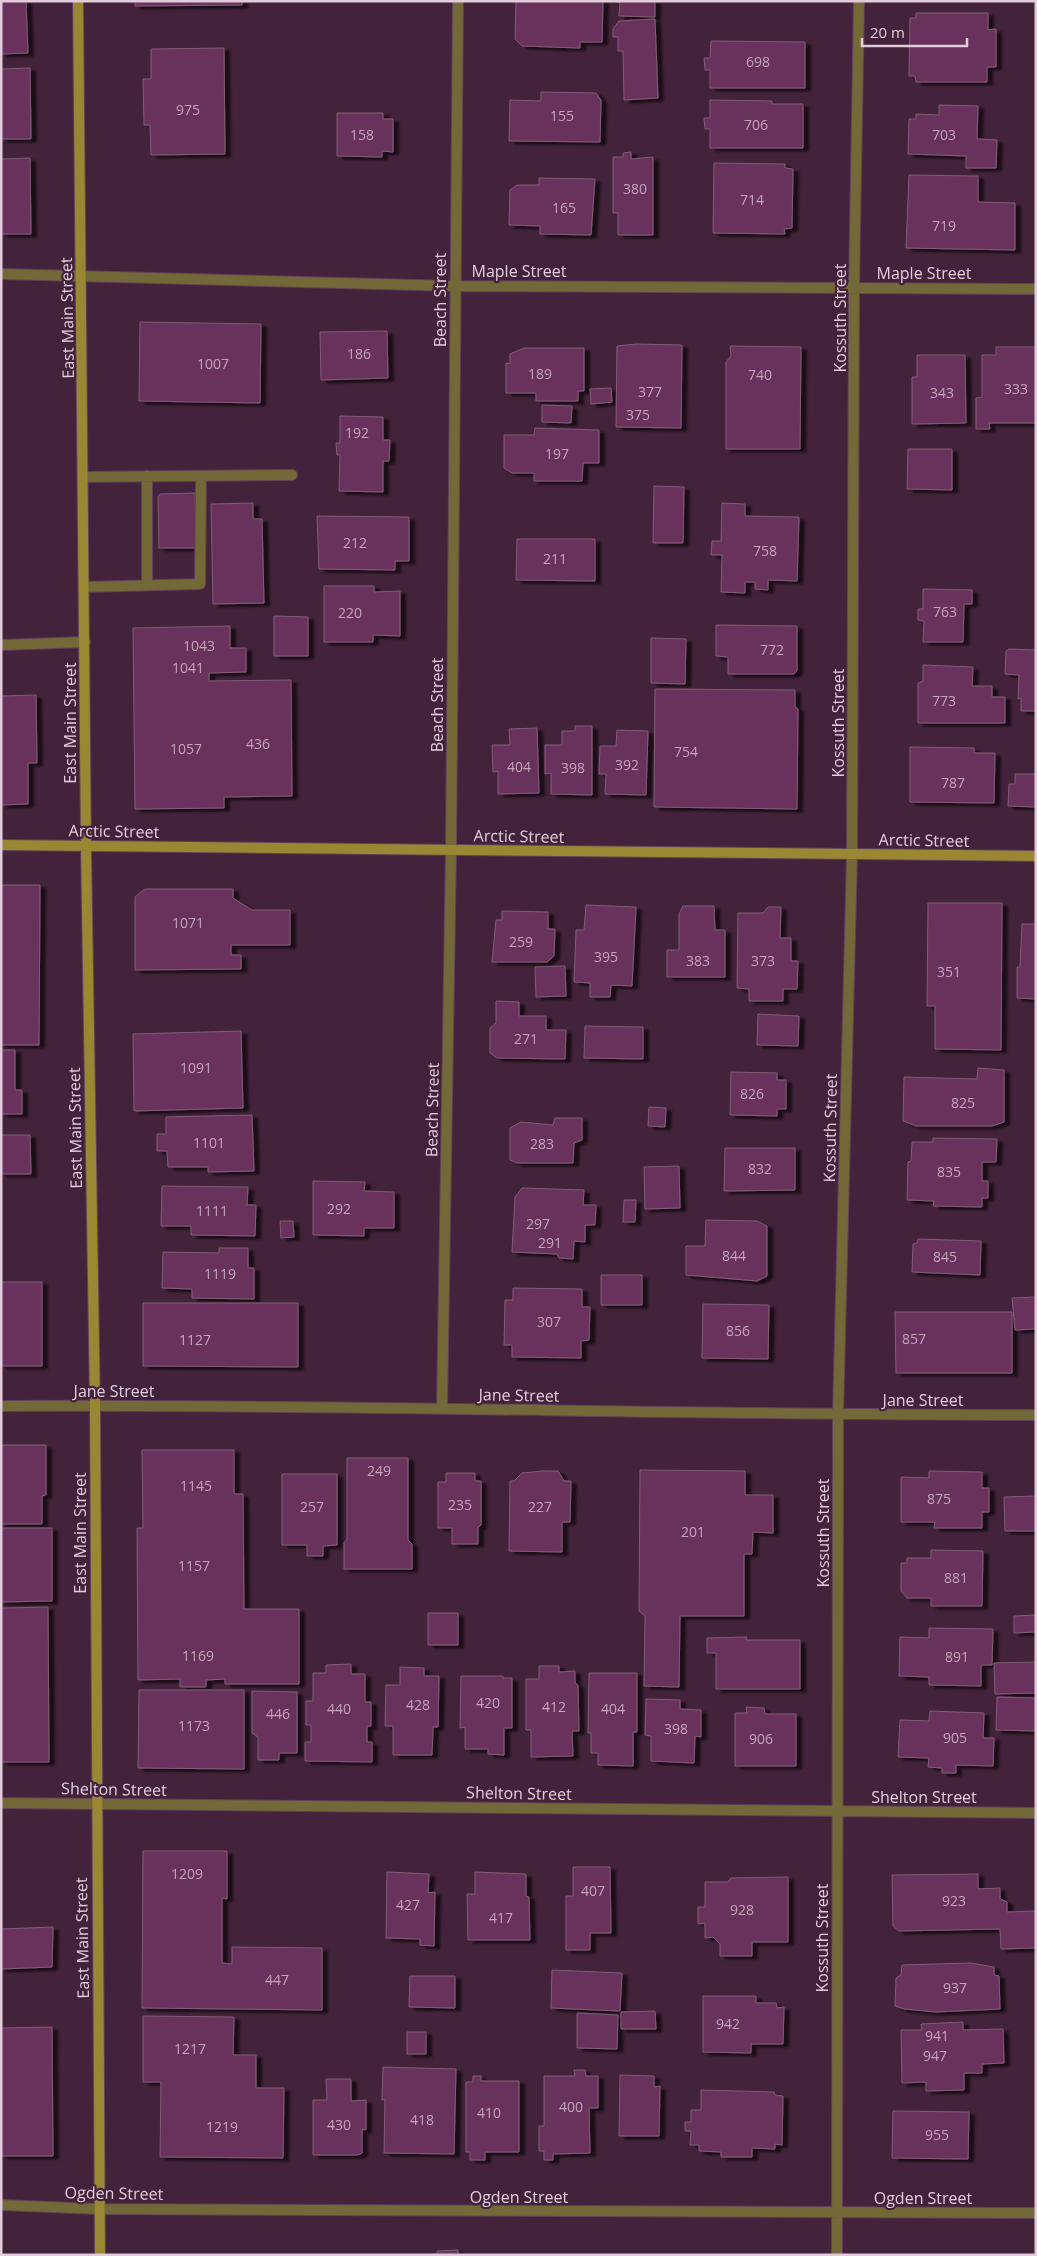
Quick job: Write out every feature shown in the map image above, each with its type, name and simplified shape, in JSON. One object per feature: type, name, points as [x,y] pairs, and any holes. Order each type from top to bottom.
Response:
[{"type":"main road","name":"East Main Street","points":[[78,1],[86,846],[95,1405],[100,2255]]},
{"type":"main road","name":"Arctic Street","points":[[1,845],[1036,856]]},
{"type":"street","name":"Beach Street","points":[[442,1408],[451,850],[458,1]]},
{"type":"street","name":"Kossuth Street","points":[[837,2255],[838,1415],[852,854],[854,288],[859,1]]},
{"type":"street","name":"Maple Street","points":[[1,274],[455,286],[1036,289]]},
{"type":"street","points":[[83,477],[292,475]]},
{"type":"street","points":[[148,476],[148,585]]},
{"type":"street","points":[[84,587],[200,584],[201,476]]},
{"type":"street","points":[[1,645],[85,642]]},
{"type":"street","name":"Jane Street","points":[[1,1406],[442,1408],[838,1415],[1036,1415]]},
{"type":"street","name":"Shelton Street","points":[[1,1803],[1036,1813]]},
{"type":"street","name":"Ogden Street","points":[[1,2205],[99,2209],[837,2214],[1036,2213]]},
{"type":"building","points":[[1,1],[26,1],[28,53],[1,54]]},
{"type":"building","points":[[135,1],[242,1],[242,5],[135,6]]},
{"type":"building","points":[[516,1],[603,1],[602,42],[580,42],[580,48],[522,46],[515,39]]},
{"type":"building","points":[[613,1],[655,1],[655,17],[619,16],[620,3]]},
{"type":"building","points":[[916,13],[988,13],[988,30],[996,29],[996,67],[987,67],[987,82],[916,82],[915,76],[909,76],[910,18],[916,18]]},
{"type":"building","points":[[655,19],[658,98],[624,100],[623,51],[618,51],[618,37],[613,37],[613,29],[619,21]]},
{"type":"building","points":[[711,41],[805,42],[805,88],[710,88],[710,70],[705,70],[704,58],[710,58]]},
{"type":"building","points":[[224,48],[225,154],[151,155],[150,125],[144,125],[143,79],[151,79],[151,49]]},
{"type":"building","points":[[30,68],[31,139],[1,139],[1,69]]},
{"type":"building","points":[[541,92],[596,93],[601,100],[600,142],[509,141],[510,100],[541,101]]},
{"type":"building","points":[[710,100],[772,101],[772,104],[803,104],[803,148],[710,148],[710,129],[705,129],[704,118],[710,118]]},
{"type":"building","points":[[939,105],[978,106],[977,139],[997,140],[996,168],[966,168],[966,156],[908,154],[909,119],[916,119],[916,114],[939,115]]},
{"type":"building","points":[[337,113],[383,113],[383,119],[393,119],[393,152],[382,151],[382,157],[337,156]]},
{"type":"building","points":[[631,152],[631,159],[653,157],[653,235],[618,235],[618,213],[613,213],[613,157],[623,157],[623,153]]},
{"type":"building","points":[[30,158],[31,234],[1,234],[1,159]]},
{"type":"building","points":[[714,163],[785,164],[785,168],[793,169],[792,228],[784,229],[785,234],[713,233]]},
{"type":"building","points":[[909,175],[978,176],[978,202],[1015,203],[1015,250],[906,248]]},
{"type":"building","points":[[539,178],[595,179],[591,235],[540,234],[540,226],[509,225],[510,190],[517,185],[539,185]]},
{"type":"building","points":[[140,322],[261,324],[260,403],[139,401]]},
{"type":"building","points":[[387,331],[388,378],[321,380],[320,332]]},
{"type":"building","points":[[636,344],[682,345],[681,428],[616,427],[617,346]]},
{"type":"building","points":[[730,346],[801,347],[800,449],[726,449],[726,362],[731,356]]},
{"type":"building","points":[[996,347],[1036,347],[1036,423],[989,423],[990,429],[976,429],[976,398],[982,397],[982,355],[996,355]]},
{"type":"building","points":[[524,348],[584,348],[584,391],[578,391],[578,401],[536,401],[536,393],[506,393],[506,363],[510,364],[510,354]]},
{"type":"building","points":[[917,355],[965,355],[966,423],[912,424],[912,377],[917,377]]},
{"type":"building","points":[[611,388],[612,402],[591,404],[590,389]]},
{"type":"building","points":[[542,405],[572,406],[571,423],[542,422]]},
{"type":"building","points":[[340,416],[383,417],[383,440],[390,440],[389,461],[383,461],[383,492],[339,491],[340,455],[337,455],[336,443],[340,443]]},
{"type":"building","points":[[535,428],[599,430],[599,463],[583,463],[582,481],[534,481],[534,473],[512,473],[504,468],[504,435],[534,435]]},
{"type":"building","points":[[908,449],[952,449],[952,490],[907,489]]},
{"type":"building","points":[[654,486],[684,487],[683,543],[653,543]]},
{"type":"building","points":[[195,493],[196,548],[159,548],[158,497],[160,494]]},
{"type":"building","points":[[253,503],[253,519],[262,519],[264,603],[213,604],[211,504]]},
{"type":"building","points":[[722,503],[745,504],[745,516],[799,517],[797,581],[768,580],[768,590],[755,589],[755,582],[745,582],[745,593],[721,592],[722,555],[711,555],[712,541],[721,541]]},
{"type":"building","points":[[317,516],[409,517],[409,561],[395,561],[395,570],[319,569]]},
{"type":"building","points":[[517,539],[595,539],[595,581],[516,580]]},
{"type":"building","points":[[324,586],[374,586],[374,592],[400,591],[400,636],[373,635],[373,642],[324,642]]},
{"type":"building","points":[[923,589],[972,590],[972,604],[964,604],[963,642],[923,642],[924,621],[918,620],[918,609],[923,609]]},
{"type":"building","points":[[274,616],[308,617],[308,656],[274,656]]},
{"type":"building","points":[[716,625],[797,626],[797,671],[794,674],[728,674],[728,657],[716,656]]},
{"type":"building","points":[[230,626],[230,648],[246,648],[246,672],[209,673],[209,681],[291,680],[292,796],[224,797],[224,808],[135,809],[133,628]]},
{"type":"building","points":[[651,638],[686,639],[685,684],[651,683]]},
{"type":"building","points":[[1009,649],[1036,650],[1036,711],[1021,711],[1021,698],[1018,699],[1019,675],[1005,674],[1006,651]]},
{"type":"building","points":[[923,665],[973,667],[972,686],[992,686],[992,697],[1005,697],[1005,723],[918,723],[918,683],[923,681]]},
{"type":"building","points":[[655,689],[795,690],[795,707],[798,709],[797,809],[654,807]]},
{"type":"building","points":[[36,695],[37,763],[28,763],[28,804],[1,805],[1,696]]},
{"type":"building","points":[[575,726],[592,726],[592,795],[551,794],[551,773],[545,774],[545,745],[562,745],[562,731],[575,731]]},
{"type":"building","points":[[537,728],[539,793],[498,794],[498,771],[493,772],[492,745],[510,745],[509,729]]},
{"type":"building","points":[[617,730],[648,731],[646,795],[605,794],[606,774],[599,774],[600,746],[616,746]]},
{"type":"building","points":[[910,747],[974,748],[974,753],[995,753],[994,803],[910,802]]},
{"type":"building","points":[[1015,774],[1036,774],[1036,807],[1008,806],[1009,784],[1015,784]]},
{"type":"building","points":[[1,885],[40,885],[39,1045],[1,1045]]},
{"type":"building","points":[[145,889],[233,889],[233,898],[252,910],[290,910],[290,945],[231,945],[231,955],[241,955],[241,969],[135,970],[135,897]]},
{"type":"building","points":[[928,903],[1002,903],[1001,1050],[935,1049],[935,1006],[927,1006]]},
{"type":"building","points":[[586,905],[636,907],[632,986],[611,985],[610,997],[590,997],[590,983],[574,982],[576,930],[584,930]]},
{"type":"building","points":[[683,906],[714,906],[715,930],[725,930],[725,977],[667,977],[667,950],[679,950],[679,914]]},
{"type":"building","points":[[768,907],[781,907],[780,938],[791,938],[791,961],[798,961],[797,989],[783,989],[783,1001],[749,1001],[749,989],[737,988],[738,913],[763,913]]},
{"type":"building","points":[[502,911],[548,912],[548,929],[555,929],[554,956],[547,962],[492,962],[496,920],[502,920]]},
{"type":"building","points":[[1022,924],[1036,924],[1036,999],[1017,998],[1017,967],[1020,967]]},
{"type":"building","points":[[565,966],[566,996],[536,997],[535,967]]},
{"type":"building","points":[[496,1001],[519,1002],[519,1016],[546,1016],[546,1030],[566,1030],[565,1059],[497,1058],[490,1053],[490,1028],[496,1023]]},
{"type":"building","points":[[758,1014],[799,1016],[798,1046],[757,1045]]},
{"type":"building","points":[[585,1026],[643,1027],[643,1059],[584,1058]]},
{"type":"building","points":[[241,1031],[243,1108],[134,1111],[133,1034]]},
{"type":"building","points":[[1,1050],[15,1050],[15,1090],[22,1090],[22,1114],[1,1114]]},
{"type":"building","points":[[978,1068],[1004,1070],[1004,1122],[992,1126],[916,1126],[903,1121],[904,1077],[977,1079]]},
{"type":"building","points":[[731,1072],[777,1073],[777,1080],[786,1080],[786,1109],[777,1109],[777,1116],[730,1115]]},
{"type":"building","points":[[649,1107],[666,1108],[665,1127],[648,1126]]},
{"type":"building","points":[[252,1115],[254,1171],[208,1172],[208,1167],[168,1167],[167,1151],[157,1151],[157,1134],[166,1134],[166,1117]]},
{"type":"building","points":[[555,1118],[582,1118],[582,1140],[574,1143],[573,1163],[517,1163],[510,1160],[510,1128],[521,1122],[553,1125]]},
{"type":"building","points":[[1,1135],[30,1135],[31,1174],[1,1174]]},
{"type":"building","points":[[933,1138],[997,1139],[996,1162],[982,1162],[982,1181],[988,1181],[988,1198],[982,1198],[982,1207],[933,1206],[934,1201],[907,1200],[908,1162],[911,1161],[912,1142],[933,1142]]},
{"type":"building","points":[[725,1148],[795,1148],[795,1190],[724,1191]]},
{"type":"building","points":[[679,1166],[680,1208],[645,1209],[644,1167]]},
{"type":"building","points":[[313,1181],[365,1182],[364,1191],[394,1192],[394,1228],[364,1228],[364,1236],[313,1235]]},
{"type":"building","points":[[162,1186],[248,1187],[247,1205],[256,1205],[255,1236],[191,1235],[191,1226],[161,1226]]},
{"type":"building","points":[[522,1188],[584,1190],[583,1205],[596,1205],[595,1225],[585,1225],[585,1242],[574,1241],[573,1259],[559,1258],[557,1254],[512,1252],[515,1197]]},
{"type":"building","points":[[624,1200],[636,1200],[635,1222],[623,1222]]},
{"type":"building","points":[[706,1220],[757,1221],[767,1226],[767,1276],[757,1281],[686,1275],[686,1246],[705,1246]]},
{"type":"building","points":[[280,1221],[293,1221],[294,1237],[281,1238]]},
{"type":"building","points":[[918,1239],[981,1241],[980,1275],[912,1272],[913,1244],[917,1243]]},
{"type":"building","points":[[219,1248],[248,1248],[248,1268],[254,1268],[254,1299],[192,1298],[192,1289],[162,1288],[163,1252],[219,1253]]},
{"type":"building","points":[[601,1275],[642,1275],[642,1305],[601,1305]]},
{"type":"building","points":[[1,1282],[42,1282],[42,1366],[1,1366]]},
{"type":"building","points":[[513,1288],[582,1289],[582,1307],[590,1307],[589,1340],[581,1341],[581,1358],[512,1357],[512,1345],[504,1345],[505,1300],[513,1300]]},
{"type":"building","points":[[1036,1297],[1036,1329],[1015,1330],[1012,1298]]},
{"type":"building","points":[[143,1303],[298,1303],[298,1367],[143,1366]]},
{"type":"building","points":[[703,1304],[769,1305],[768,1359],[702,1358]]},
{"type":"building","points":[[895,1312],[1012,1312],[1012,1373],[896,1373]]},
{"type":"building","points":[[1,1445],[46,1445],[46,1495],[42,1496],[42,1524],[1,1524]]},
{"type":"building","points":[[142,1450],[234,1450],[234,1494],[243,1494],[244,1609],[299,1609],[299,1684],[225,1684],[225,1679],[206,1680],[206,1687],[180,1687],[180,1679],[138,1680],[137,1528],[143,1528]]},
{"type":"building","points":[[347,1458],[408,1458],[408,1540],[412,1544],[412,1569],[344,1569],[344,1543],[347,1539]]},
{"type":"building","points":[[640,1470],[745,1471],[745,1495],[773,1495],[773,1533],[753,1532],[752,1554],[744,1554],[744,1616],[680,1616],[679,1687],[644,1686],[645,1616],[639,1611]]},
{"type":"building","points":[[558,1471],[564,1481],[571,1481],[570,1522],[562,1522],[562,1552],[509,1551],[510,1481],[514,1481],[522,1473]]},
{"type":"building","points":[[929,1471],[982,1472],[982,1488],[989,1488],[989,1512],[982,1512],[982,1528],[934,1528],[935,1522],[901,1522],[901,1477],[929,1478]]},
{"type":"building","points":[[446,1473],[475,1473],[475,1481],[481,1481],[481,1525],[478,1528],[478,1544],[452,1544],[452,1528],[438,1528],[438,1482],[446,1482]]},
{"type":"building","points":[[282,1474],[337,1474],[337,1545],[323,1546],[323,1556],[307,1556],[307,1545],[282,1545]]},
{"type":"building","points":[[1036,1496],[1036,1531],[1005,1531],[1004,1497]]},
{"type":"building","points":[[1,1528],[52,1528],[52,1601],[1,1602]]},
{"type":"building","points":[[931,1550],[983,1551],[982,1606],[931,1606],[931,1598],[907,1598],[901,1591],[901,1563],[907,1563],[907,1558],[931,1558]]},
{"type":"building","points":[[48,1607],[49,1762],[1,1762],[1,1608]]},
{"type":"building","points":[[428,1613],[458,1613],[458,1645],[428,1645]]},
{"type":"building","points":[[1036,1615],[1036,1632],[1014,1633],[1014,1616]]},
{"type":"building","points":[[929,1628],[993,1629],[992,1665],[981,1665],[981,1686],[929,1685],[929,1677],[899,1676],[900,1637],[929,1638]]},
{"type":"building","points":[[747,1637],[746,1640],[800,1640],[800,1689],[716,1689],[716,1653],[707,1653],[707,1638]]},
{"type":"building","points":[[1036,1662],[1036,1693],[995,1694],[994,1663]]},
{"type":"building","points":[[351,1664],[351,1674],[365,1674],[365,1702],[371,1702],[371,1726],[367,1726],[367,1742],[372,1742],[372,1762],[305,1761],[305,1742],[311,1742],[311,1725],[306,1725],[306,1701],[313,1701],[313,1673],[326,1673],[326,1665]]},
{"type":"building","points":[[539,1666],[559,1666],[559,1672],[575,1671],[575,1683],[578,1685],[579,1731],[572,1731],[573,1756],[531,1757],[531,1730],[526,1730],[526,1679],[539,1679]]},
{"type":"building","points":[[400,1667],[424,1668],[424,1676],[439,1676],[438,1727],[433,1727],[432,1755],[393,1755],[393,1726],[385,1726],[386,1685],[400,1685]]},
{"type":"building","points":[[589,1673],[637,1673],[637,1732],[633,1732],[633,1766],[598,1765],[598,1753],[591,1753],[591,1733],[588,1733]]},
{"type":"building","points":[[461,1676],[503,1676],[503,1678],[512,1678],[512,1728],[504,1728],[504,1755],[488,1754],[488,1749],[465,1749],[465,1727],[460,1728]]},
{"type":"building","points":[[139,1690],[244,1690],[244,1769],[138,1768]]},
{"type":"building","points":[[252,1691],[297,1692],[297,1753],[279,1753],[279,1760],[258,1760],[258,1737],[252,1733]]},
{"type":"building","points":[[997,1697],[1036,1698],[1036,1731],[996,1730]]},
{"type":"building","points":[[646,1699],[680,1700],[680,1709],[701,1710],[701,1737],[695,1736],[694,1763],[651,1761],[651,1736],[645,1735]]},
{"type":"building","points":[[746,1707],[764,1708],[765,1714],[796,1714],[796,1766],[735,1766],[735,1713],[747,1713]]},
{"type":"building","points":[[930,1711],[984,1713],[983,1738],[994,1738],[993,1766],[956,1765],[956,1773],[942,1773],[942,1768],[928,1767],[929,1758],[898,1757],[900,1720],[929,1721]]},
{"type":"building","points":[[143,1851],[227,1851],[227,1899],[222,1898],[222,1963],[232,1964],[232,1947],[322,1948],[322,2010],[142,2008]]},
{"type":"building","points":[[573,1867],[610,1867],[611,1933],[590,1933],[590,1950],[566,1950],[566,1896],[573,1896]]},
{"type":"building","points":[[387,1872],[429,1874],[428,1893],[435,1892],[434,1946],[420,1945],[420,1939],[386,1938]]},
{"type":"building","points":[[475,1872],[526,1874],[526,1896],[529,1897],[530,1940],[468,1940],[467,1894],[475,1894]]},
{"type":"building","points":[[978,1874],[978,1889],[1000,1888],[1000,1899],[1007,1902],[1007,1912],[1036,1911],[1036,1948],[1001,1949],[1000,1929],[899,1931],[893,1926],[892,1875]]},
{"type":"building","points":[[788,1877],[788,1942],[752,1942],[752,1956],[720,1956],[720,1944],[713,1937],[705,1938],[705,1923],[698,1924],[698,1907],[705,1907],[705,1882],[728,1882],[731,1878]]},
{"type":"building","points":[[53,1927],[52,1967],[1,1969],[1,1929]]},
{"type":"building","points":[[970,1963],[994,1967],[994,1975],[999,1976],[1000,2009],[936,2012],[904,2009],[895,2006],[896,1978],[901,1975],[902,1965]]},
{"type":"building","points":[[552,1970],[622,1973],[620,2011],[551,2008]]},
{"type":"building","points":[[410,1976],[455,1976],[455,2008],[409,2007]]},
{"type":"building","points":[[703,1996],[756,1996],[756,2003],[776,2003],[777,2008],[784,2007],[783,2044],[751,2044],[751,2053],[703,2052]]},
{"type":"building","points":[[655,2011],[656,2029],[621,2029],[621,2012]]},
{"type":"building","points":[[577,2013],[618,2015],[617,2049],[577,2048]]},
{"type":"building","points":[[143,2016],[234,2017],[233,2055],[256,2055],[256,2088],[284,2088],[283,2158],[160,2157],[161,2082],[143,2082]]},
{"type":"building","points":[[963,2022],[963,2030],[1003,2029],[1004,2063],[982,2064],[982,2073],[964,2073],[964,2090],[926,2091],[926,2082],[902,2083],[901,2030],[922,2030],[921,2024]]},
{"type":"building","points":[[52,2027],[53,2156],[1,2156],[1,2028]]},
{"type":"building","points":[[407,2032],[426,2032],[426,2054],[407,2054]]},
{"type":"building","points":[[383,2067],[456,2069],[454,2154],[384,2153],[385,2099],[382,2100]]},
{"type":"building","points":[[574,2070],[585,2070],[586,2076],[598,2076],[598,2108],[589,2108],[590,2153],[553,2154],[553,2160],[544,2160],[544,2151],[539,2151],[539,2126],[544,2126],[544,2076],[575,2076]]},
{"type":"building","points":[[620,2075],[654,2076],[654,2087],[660,2086],[659,2136],[619,2136]]},
{"type":"building","points":[[473,2076],[481,2076],[481,2081],[519,2081],[519,2152],[485,2152],[485,2160],[470,2160],[470,2152],[466,2152],[466,2082],[473,2082]]},
{"type":"building","points":[[326,2079],[351,2079],[351,2101],[366,2100],[366,2130],[362,2129],[362,2153],[357,2155],[313,2155],[313,2100],[327,2100]]},
{"type":"building","points":[[701,2090],[774,2092],[775,2095],[783,2096],[782,2145],[775,2144],[775,2149],[752,2148],[752,2157],[721,2157],[721,2152],[699,2151],[699,2145],[690,2145],[691,2131],[685,2131],[685,2122],[691,2122],[691,2110],[701,2110]]},
{"type":"building","points":[[893,2111],[969,2112],[968,2159],[892,2158]]},
{"type":"building","points":[[458,2250],[458,2255],[437,2255],[437,2251]]}]
